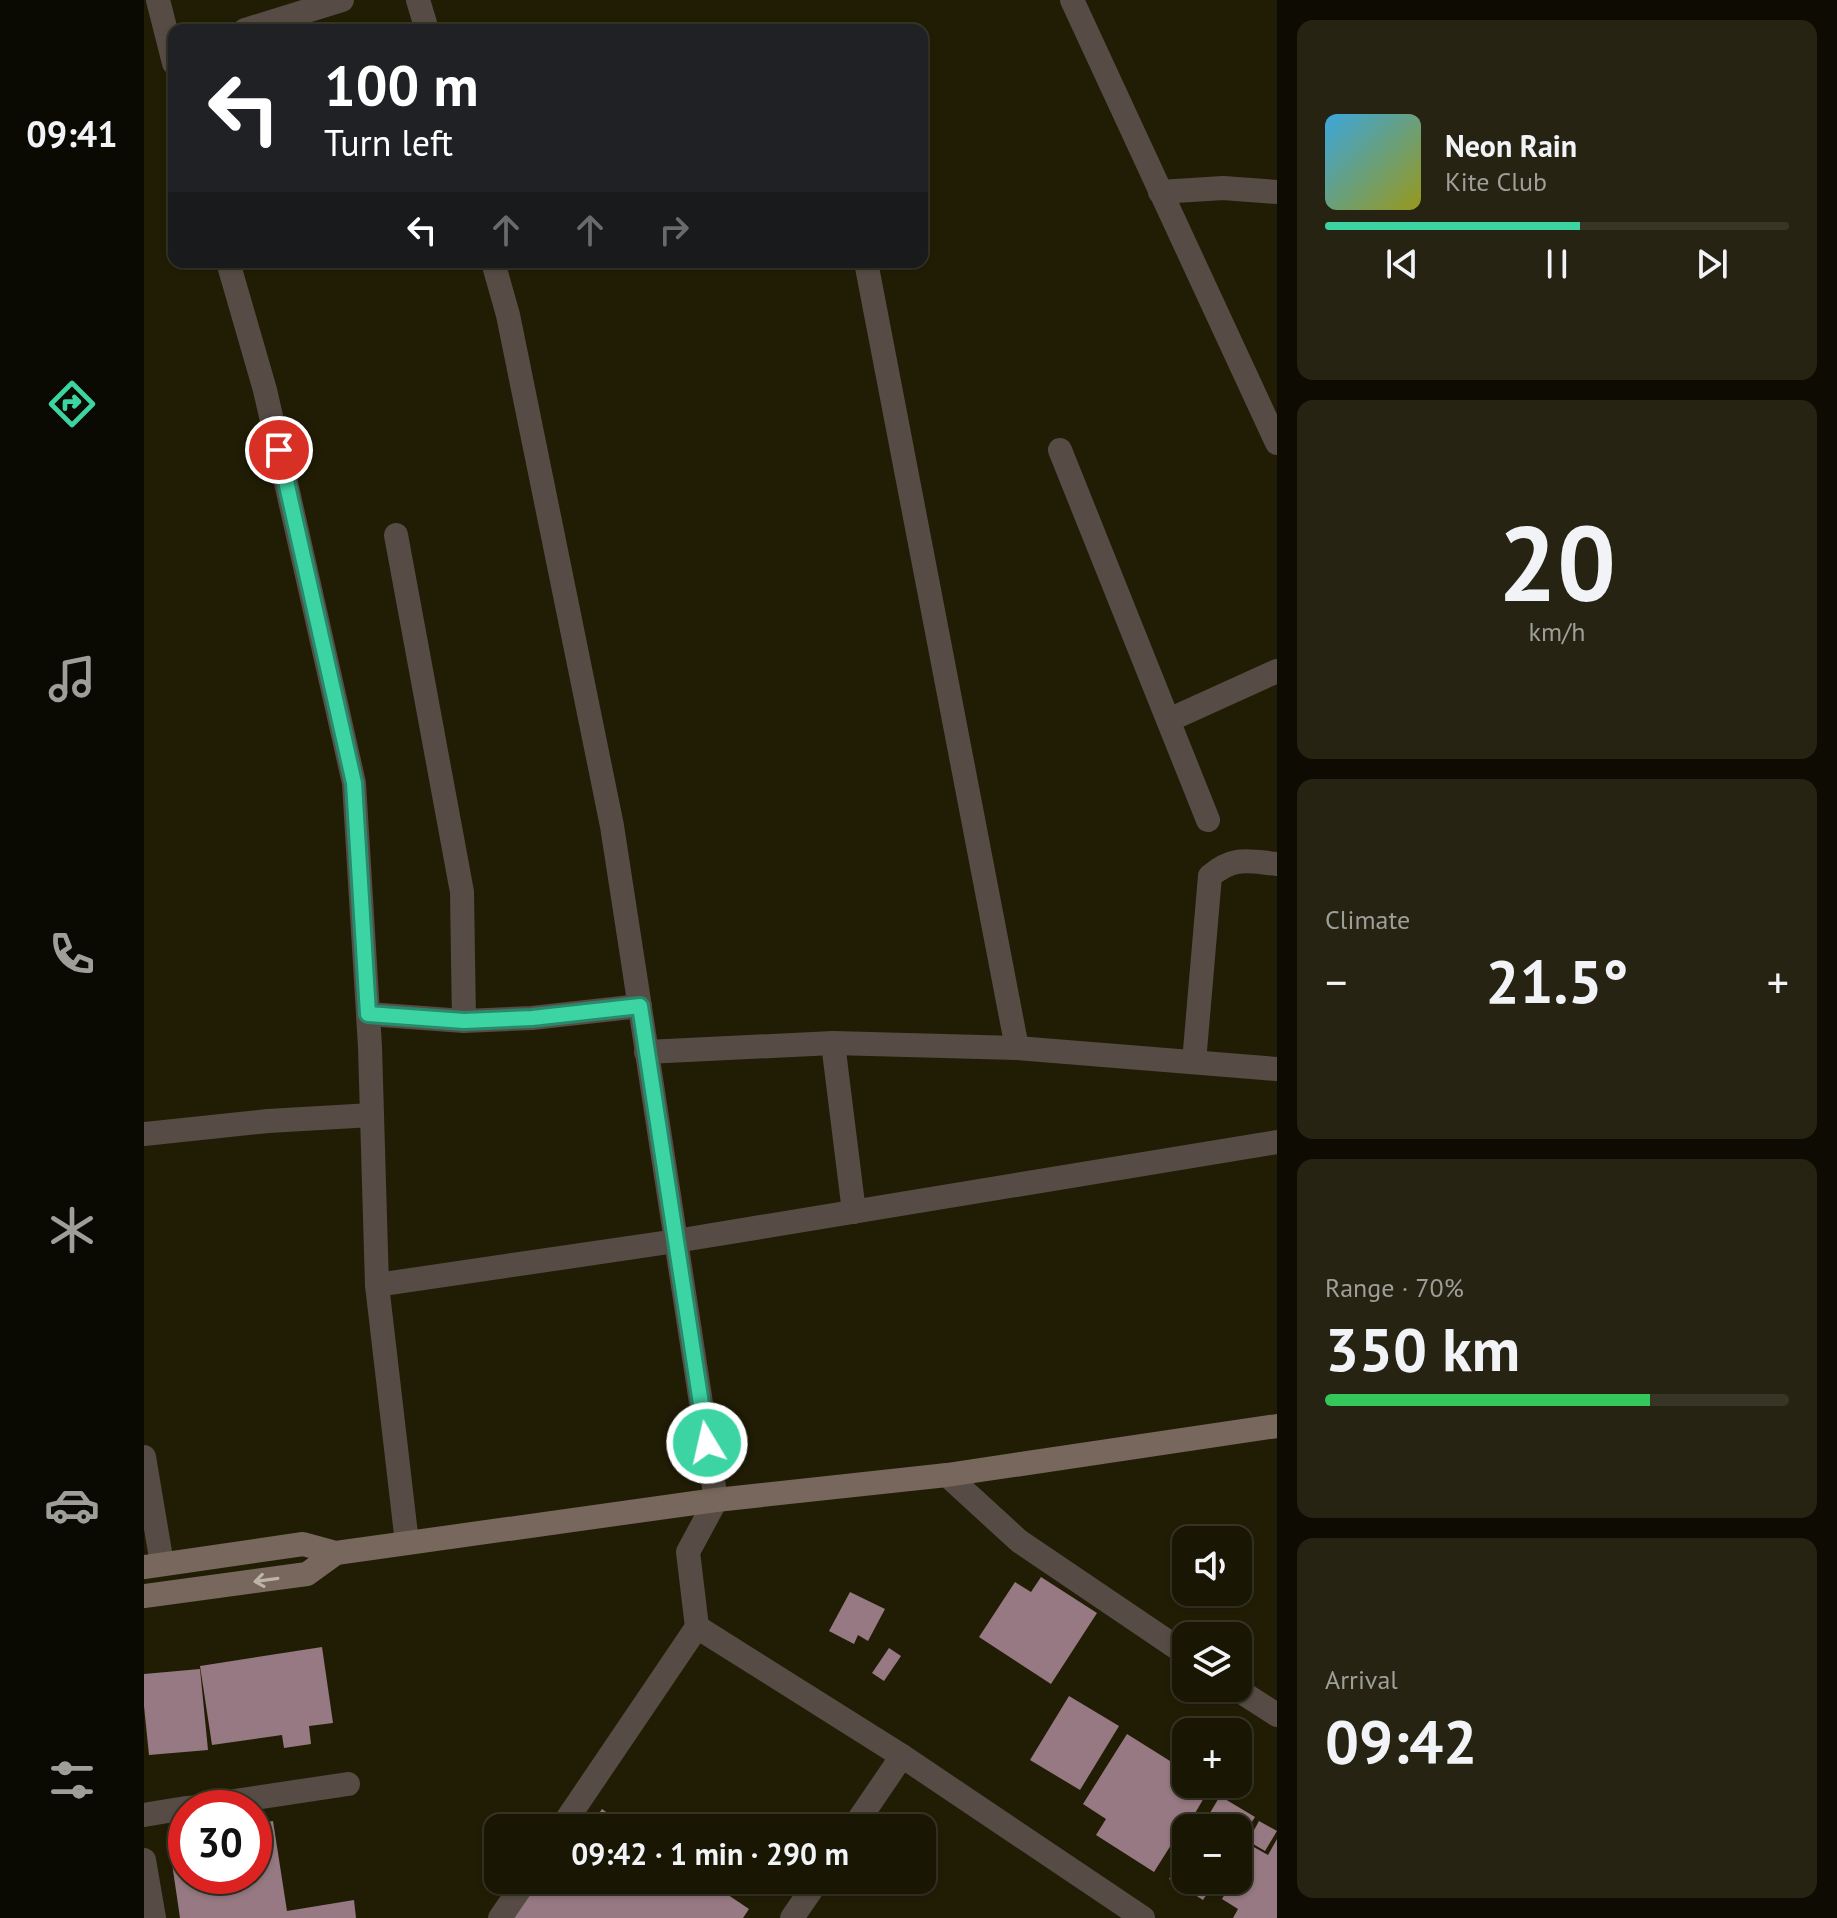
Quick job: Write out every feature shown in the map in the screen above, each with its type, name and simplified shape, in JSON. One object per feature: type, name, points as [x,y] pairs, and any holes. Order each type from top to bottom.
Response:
[{"type":"main road","points":[[153,1565],[303,1544],[344,1552],[716,1500],[947,1475],[1277,1426]]},
{"type":"main road","points":[[144,1596],[307,1574],[344,1552]]},
{"type":"street","points":[[158,0],[168,37]]},
{"type":"street","points":[[264,24],[342,0]]},
{"type":"street","points":[[418,0],[425,24]]},
{"type":"street","points":[[1072,0],[1277,443]]},
{"type":"street","points":[[1160,192],[1223,188],[1277,192]]},
{"type":"street","points":[[230,268],[265,390],[354,783],[368,1014],[377,1285],[402,1544]]},
{"type":"street","points":[[495,268],[508,315],[612,826],[716,1500],[688,1552],[697,1627],[570,1814]]},
{"type":"street","points":[[867,268],[1017,1048]]},
{"type":"street","points":[[1060,450],[1208,820]]},
{"type":"street","points":[[396,535],[462,892],[464,1021]]},
{"type":"street","points":[[1169,720],[1277,671]]},
{"type":"street","points":[[1194,1062],[1210,876],[1224,865],[1242,861],[1277,864]]},
{"type":"street","points":[[368,1014],[464,1021],[532,1018],[640,1006]]},
{"type":"street","points":[[646,1052],[833,1043],[1017,1048],[1277,1069]]},
{"type":"street","points":[[833,1043],[854,1212]]},
{"type":"street","points":[[144,1134],[268,1121],[372,1115]]},
{"type":"street","points":[[377,1285],[676,1241],[1277,1142]]},
{"type":"street","points":[[144,1457],[153,1565]]},
{"type":"street","points":[[947,1475],[1019,1541],[1172,1645]]},
{"type":"street","points":[[697,1627],[902,1756],[1143,1918]]},
{"type":"street","points":[[1252,1699],[1277,1715]]},
{"type":"street","points":[[863,1814],[902,1756]]},
{"type":"street","points":[[272,1795],[348,1784]]},
{"type":"street","points":[[144,1815],[168,1811]]},
{"type":"street","points":[[144,1860],[154,1918]]},
{"type":"street","points":[[500,1918],[516,1894]]},
{"type":"street","points":[[792,1918],[808,1894]]},
{"type":"building","points":[[1041,1577],[1097,1613],[1051,1684],[979,1637],[1015,1582],[1031,1592]]},
{"type":"building","points":[[850,1592],[885,1609],[868,1641],[858,1635],[854,1644],[829,1631]]},
{"type":"building","points":[[322,1647],[333,1723],[309,1726],[311,1744],[284,1748],[282,1735],[212,1745],[200,1666]]},
{"type":"building","points":[[889,1648],[901,1656],[884,1681],[872,1673]]},
{"type":"building","points":[[200,1669],[208,1750],[149,1755],[144,1674]]},
{"type":"building","points":[[1069,1696],[1119,1726],[1080,1790],[1030,1760]]},
{"type":"building","points":[[1127,1734],[1172,1762],[1172,1798],[1204,1798],[1195,1814],[1172,1814],[1172,1843],[1154,1872],[1096,1835],[1106,1819],[1083,1804]]},
{"type":"building","points":[[1219,1798],[1223,1798],[1250,1814],[1209,1814]]},
{"type":"building","points":[[272,1821],[287,1911],[354,1900],[356,1918],[180,1918],[176,1894],[272,1894]]},
{"type":"building","points":[[1259,1821],[1277,1831],[1265,1851],[1252,1843],[1252,1834]]},
{"type":"building","points":[[1277,1839],[1277,1918],[1233,1918],[1238,1909],[1222,1899],[1225,1894],[1252,1894],[1252,1846],[1268,1855]]},
{"type":"building","points":[[528,1894],[727,1894],[749,1909],[743,1918],[511,1918]]},
{"type":"building","points":[[1193,1894],[1207,1894],[1203,1900]]},
{"type":"route","points":[[279,450],[354,783],[368,1014],[464,1021],[532,1018],[640,1006],[707,1443]]}]
